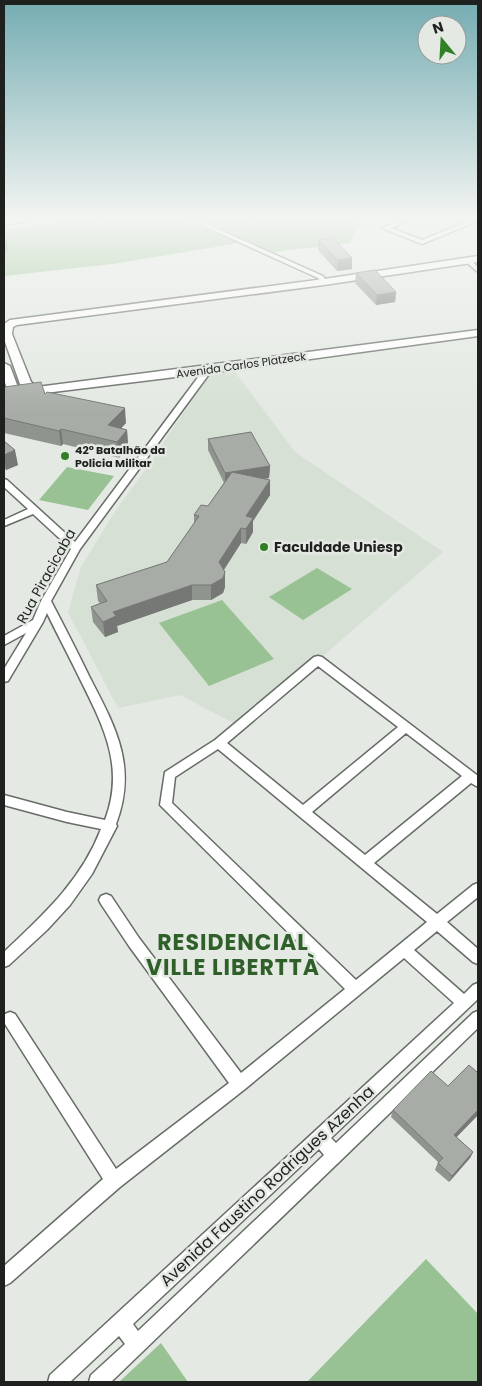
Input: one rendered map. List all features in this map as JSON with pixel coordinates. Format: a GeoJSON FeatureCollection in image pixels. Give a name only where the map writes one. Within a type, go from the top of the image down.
{"type":"FeatureCollection","features":[{"type":"Feature","properties":{"kind":"main road"},"geometry":{"type":"LineString","coordinates":[[4,320],[25,313],[298,283]]}},
{"type":"Feature","properties":{"kind":"main road"},"geometry":{"type":"LineString","coordinates":[[36,392],[26,384],[7,334],[8,325],[14,322],[302,283]]}},
{"type":"Feature","properties":{"kind":"main road","name":"Avenida Carlos Platzeck"},"geometry":{"type":"LineString","coordinates":[[10,394],[208,370],[478,333]]}},
{"type":"Feature","properties":{"kind":"main road"},"geometry":{"type":"LineString","coordinates":[[4,366],[10,394]]}},
{"type":"Feature","properties":{"kind":"street","name":"Rua Piracicaba"},"geometry":{"type":"LineString","coordinates":[[4,678],[38,622],[46,601],[76,548],[208,370]]}},
{"type":"Feature","properties":{"kind":"street"},"geometry":{"type":"LineString","coordinates":[[4,482],[76,548]]}},
{"type":"Feature","properties":{"kind":"street"},"geometry":{"type":"LineString","coordinates":[[4,523],[34,510]]}},
{"type":"Feature","properties":{"kind":"street"},"geometry":{"type":"LineString","coordinates":[[4,961],[55,913],[82,877],[111,826],[120,782],[115,747],[109,725],[46,601]]}},
{"type":"Feature","properties":{"kind":"street"},"geometry":{"type":"LineString","coordinates":[[4,641],[38,622]]}},
{"type":"Feature","properties":{"kind":"street"},"geometry":{"type":"LineString","coordinates":[[356,990],[166,805],[169,775],[219,743],[318,660],[475,779],[365,863]]}},
{"type":"Feature","properties":{"kind":"street"},"geometry":{"type":"LineString","coordinates":[[303,812],[406,727]]}},
{"type":"Feature","properties":{"kind":"street"},"geometry":{"type":"LineString","coordinates":[[219,743],[478,958]]}},
{"type":"Feature","properties":{"kind":"street"},"geometry":{"type":"LineString","coordinates":[[4,800],[67,817],[111,826]]}},
{"type":"Feature","properties":{"kind":"street"},"geometry":{"type":"LineString","coordinates":[[4,1277],[114,1181],[240,1084],[478,890]]}},
{"type":"Feature","properties":{"kind":"street"},"geometry":{"type":"LineString","coordinates":[[106,900],[134,942],[240,1084]]}},
{"type":"Feature","properties":{"kind":"street"},"geometry":{"type":"LineString","coordinates":[[405,950],[464,1003]]}},
{"type":"Feature","properties":{"kind":"street","name":"Avenida Faustino Rodrigues Azenha"},"geometry":{"type":"LineString","coordinates":[[57,1382],[478,990]]}},
{"type":"Feature","properties":{"kind":"street","name":"Avenida Faustino Rodrigues Azenha"},"geometry":{"type":"LineString","coordinates":[[98,1382],[478,1018]]}},
{"type":"Feature","properties":{"kind":"street"},"geometry":{"type":"LineString","coordinates":[[10,1019],[114,1181]]}},
{"type":"Feature","properties":{"kind":"street"},"geometry":{"type":"LineString","coordinates":[[319,1137],[335,1155]]}},
{"type":"Feature","properties":{"kind":"street"},"geometry":{"type":"LineString","coordinates":[[120,1322],[137,1345]]}},
{"type":"Feature","properties":{"kind":"shaded area","name":"Faculdade Uniesp"},"geometry":{"type":"Polygon","coordinates":[[[233,369],[295,452],[443,552],[241,727],[180,695],[118,708],[68,612],[81,567],[116,510],[146,469],[211,371],[233,369]]]}},
{"type":"Feature","properties":{"kind":"green space"},"geometry":{"type":"Polygon","coordinates":[[[67,467],[114,476],[88,510],[39,500],[67,467]]]}},
{"type":"Feature","properties":{"kind":"green space"},"geometry":{"type":"Polygon","coordinates":[[[317,568],[352,589],[303,620],[269,597],[317,568]]]}},
{"type":"Feature","properties":{"kind":"green space"},"geometry":{"type":"Polygon","coordinates":[[[222,600],[274,659],[209,686],[159,623],[222,600]]]}},
{"type":"Feature","properties":{"kind":"green space"},"geometry":{"type":"Polygon","coordinates":[[[426,1259],[478,1314],[478,1382],[307,1382],[426,1259]]]}},
{"type":"Feature","properties":{"kind":"green space"},"geometry":{"type":"Polygon","coordinates":[[[161,1343],[188,1382],[119,1382],[161,1343]]]}},
{"type":"Feature","properties":{"kind":"building"},"geometry":{"type":"Polygon","coordinates":[[[365,283],[387,283],[396,292],[377,295],[365,283]]]}},
{"type":"Feature","properties":{"kind":"building"},"geometry":{"type":"Polygon","coordinates":[[[41,382],[45,394],[47,392],[125,408],[108,425],[127,430],[117,442],[4,418],[4,387],[41,382]]]}},
{"type":"Feature","properties":{"kind":"building"},"geometry":{"type":"Polygon","coordinates":[[[251,432],[270,466],[225,473],[208,439],[251,432]]]}},
{"type":"Feature","properties":{"kind":"building"},"geometry":{"type":"Polygon","coordinates":[[[4,441],[15,450],[4,455],[4,441]]]}},
{"type":"Feature","properties":{"kind":"building"},"geometry":{"type":"Polygon","coordinates":[[[232,472],[270,480],[246,516],[253,518],[246,529],[241,528],[219,562],[225,572],[223,578],[211,585],[192,585],[113,612],[116,616],[103,622],[91,607],[107,601],[96,585],[167,562],[199,516],[194,515],[201,505],[208,506],[232,472]]]}},
{"type":"Feature","properties":{"kind":"building"},"geometry":{"type":"Polygon","coordinates":[[[469,1065],[478,1071],[478,1110],[454,1135],[473,1152],[452,1176],[438,1163],[443,1158],[393,1110],[431,1071],[448,1086],[469,1065]]]}},
{"type":"Feature","properties":{"kind":"place","name":"42º Batalhão da Policia Militar"},"geometry":{"type":"Point","coordinates":[65,456]}},
{"type":"Feature","properties":{"kind":"place","name":"Faculdade Uniesp"},"geometry":{"type":"Point","coordinates":[264,547]}},
{"type":"Feature","properties":{"kind":"district","name":"RESIDENCIAL VILLE LIBERTTÀ"},"geometry":{"type":"Point","coordinates":[233,954]}}]}
